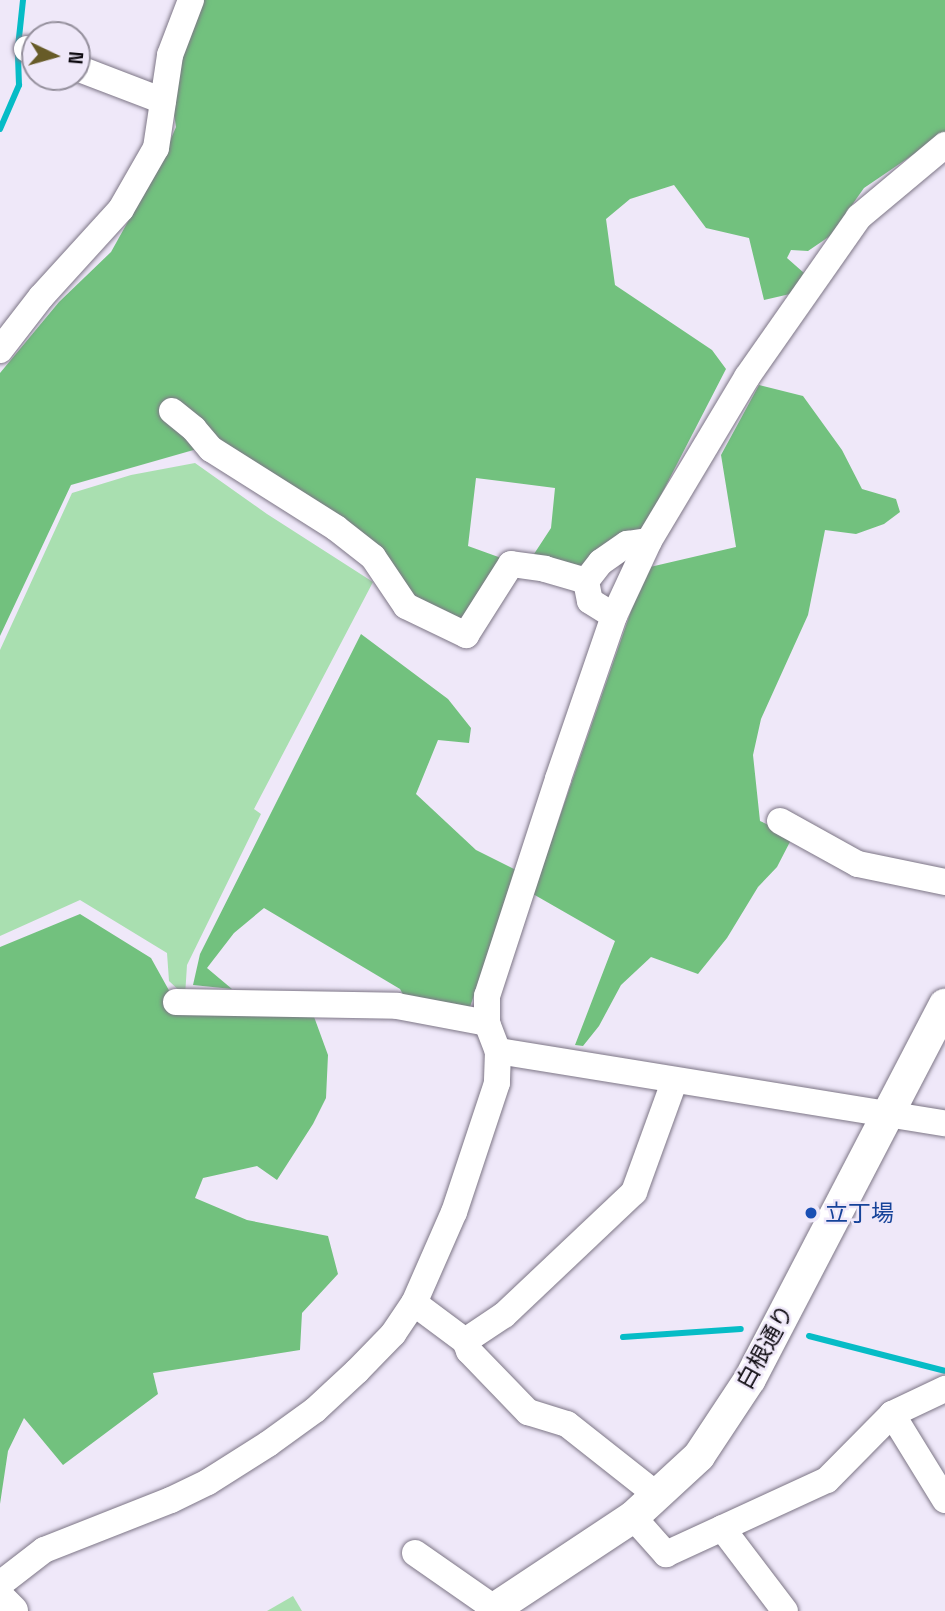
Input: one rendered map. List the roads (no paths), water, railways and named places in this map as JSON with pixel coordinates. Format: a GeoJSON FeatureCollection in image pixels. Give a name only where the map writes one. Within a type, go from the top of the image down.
{"type":"FeatureCollection","features":[{"type":"Feature","properties":{"kind":"street"},"geometry":{"type":"LineString","coordinates":[[0,350],[41,297],[121,209],[156,148],[170,55],[191,0]]}},
{"type":"Feature","properties":{"kind":"street"},"geometry":{"type":"LineString","coordinates":[[91,73],[163,101]]}},
{"type":"Feature","properties":{"kind":"street"},"geometry":{"type":"LineString","coordinates":[[0,1584],[44,1550],[171,1500],[208,1482],[268,1444],[316,1410],[357,1371],[393,1334],[414,1303],[458,1199],[497,1083],[498,1051],[487,1023],[487,996],[614,616],[649,541],[747,377],[859,216],[945,145]]}},
{"type":"Feature","properties":{"kind":"street"},"geometry":{"type":"LineString","coordinates":[[172,411],[194,429],[211,449],[336,527],[373,557],[406,606],[466,635],[510,564],[545,569],[586,581]]}},
{"type":"Feature","properties":{"kind":"street"},"geometry":{"type":"LineString","coordinates":[[614,616],[590,601],[586,581],[601,562],[627,544],[649,541]]}},
{"type":"Feature","properties":{"kind":"street"},"geometry":{"type":"LineString","coordinates":[[780,821],[858,864],[945,882]]}},
{"type":"Feature","properties":{"kind":"street"},"geometry":{"type":"LineString","coordinates":[[176,1002],[397,1006],[487,1023]]}},
{"type":"Feature","properties":{"kind":"street","name":"白根通り"},"geometry":{"type":"LineString","coordinates":[[495,1610],[633,1517],[699,1455],[750,1379],[945,1005]]}},
{"type":"Feature","properties":{"kind":"street"},"geometry":{"type":"LineString","coordinates":[[498,1051],[674,1082],[945,1124]]}},
{"type":"Feature","properties":{"kind":"street"},"geometry":{"type":"LineString","coordinates":[[465,1341],[504,1315],[635,1192],[674,1082]]}},
{"type":"Feature","properties":{"kind":"street"},"geometry":{"type":"LineString","coordinates":[[414,1303],[465,1341],[469,1351],[528,1412],[567,1424],[657,1495]]}},
{"type":"Feature","properties":{"kind":"street"},"geometry":{"type":"LineString","coordinates":[[633,1517],[666,1554],[827,1480],[892,1414],[945,1389]]}},
{"type":"Feature","properties":{"kind":"street"},"geometry":{"type":"LineString","coordinates":[[892,1414],[945,1500]]}},
{"type":"Feature","properties":{"kind":"street"},"geometry":{"type":"LineString","coordinates":[[722,1528],[785,1611]]}},
{"type":"Feature","properties":{"kind":"street"},"geometry":{"type":"LineString","coordinates":[[415,1553],[495,1610]]}},
{"type":"Feature","properties":{"kind":"street"},"geometry":{"type":"LineString","coordinates":[[0,1599],[12,1611]]}},
{"type":"Feature","properties":{"kind":"waterway"},"geometry":{"type":"LineString","coordinates":[[0,129],[19,85],[18,47],[23,0]]}},
{"type":"Feature","properties":{"kind":"waterway"},"geometry":{"type":"LineString","coordinates":[[623,1337],[741,1329]]}},
{"type":"Feature","properties":{"kind":"waterway"},"geometry":{"type":"LineString","coordinates":[[809,1336],[945,1371]]}},
{"type":"Feature","properties":{"kind":"place","name":"立丁場"},"geometry":{"type":"Point","coordinates":[811,1213]}}]}
